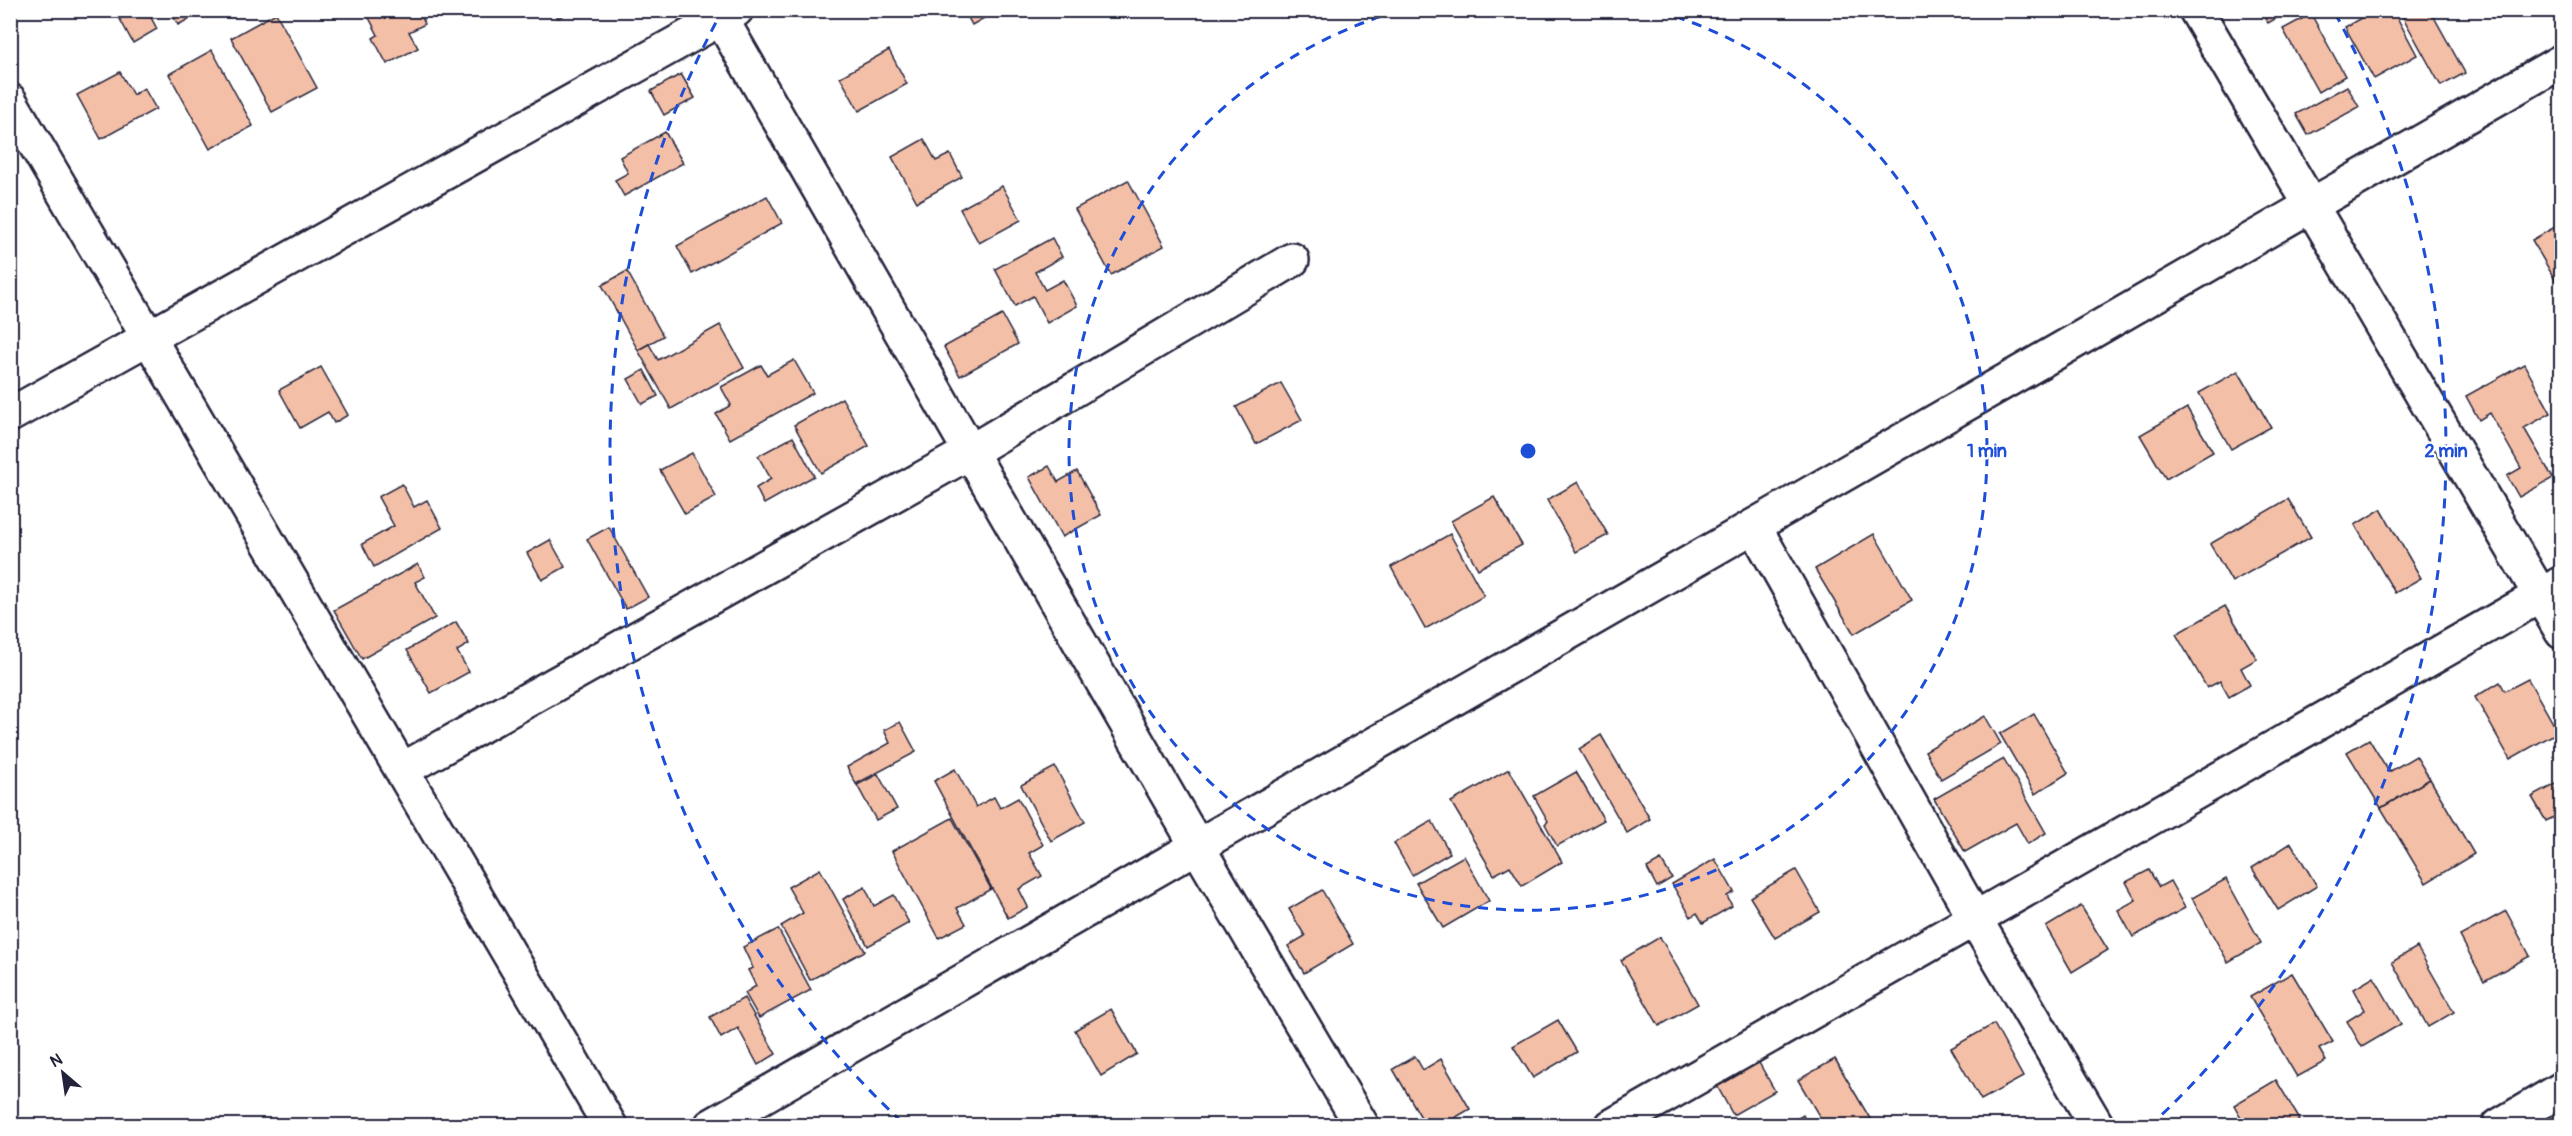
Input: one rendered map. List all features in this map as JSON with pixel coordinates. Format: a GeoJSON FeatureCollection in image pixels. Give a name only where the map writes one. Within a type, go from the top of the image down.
{"type":"FeatureCollection","features":[{"type":"Feature","properties":{"kind":"street"},"geometry":{"type":"LineString","coordinates":[[2196,10],[2310,206],[2551,589],[2562,632]]}},
{"type":"Feature","properties":{"kind":"street"},"geometry":{"type":"LineString","coordinates":[[10,415],[724,13],[970,452],[1197,846],[1362,1125]]}},
{"type":"Feature","properties":{"kind":"street"},"geometry":{"type":"LineString","coordinates":[[711,1125],[2562,61]]}},
{"type":"Feature","properties":{"kind":"street"},"geometry":{"type":"LineString","coordinates":[[10,101],[610,1125]]}},
{"type":"Feature","properties":{"kind":"street"},"geometry":{"type":"LineString","coordinates":[[402,770],[970,452],[1292,260]]}},
{"type":"Feature","properties":{"kind":"street"},"geometry":{"type":"LineString","coordinates":[[1754,526],[1974,919],[2097,1125]]}},
{"type":"Feature","properties":{"kind":"street"},"geometry":{"type":"LineString","coordinates":[[1611,1125],[2551,589]]}},
{"type":"Feature","properties":{"kind":"street"},"geometry":{"type":"LineString","coordinates":[[2499,1125],[2562,1089]]}},
{"type":"Feature","properties":{"kind":"building"},"geometry":{"type":"Polygon","coordinates":[[[115,10],[147,10],[157,29],[133,43],[115,10]]]}},
{"type":"Feature","properties":{"kind":"building"},"geometry":{"type":"Polygon","coordinates":[[[170,10],[196,10],[198,14],[178,25],[170,10]]]}},
{"type":"Feature","properties":{"kind":"building"},"geometry":{"type":"Polygon","coordinates":[[[365,10],[418,10],[425,24],[409,32],[418,48],[387,64],[373,38],[378,35],[365,10]]]}},
{"type":"Feature","properties":{"kind":"building"},"geometry":{"type":"Polygon","coordinates":[[[554,10],[572,10],[558,18],[554,10]]]}},
{"type":"Feature","properties":{"kind":"building"},"geometry":{"type":"Polygon","coordinates":[[[964,10],[998,10],[972,25],[964,10]]]}},
{"type":"Feature","properties":{"kind":"building"},"geometry":{"type":"Polygon","coordinates":[[[2261,10],[2291,10],[2268,23],[2261,10]]]}},
{"type":"Feature","properties":{"kind":"building"},"geometry":{"type":"Polygon","coordinates":[[[2375,10],[2393,10],[2417,55],[2374,79],[2345,27],[2375,10]]]}},
{"type":"Feature","properties":{"kind":"building"},"geometry":{"type":"Polygon","coordinates":[[[2399,10],[2430,10],[2465,73],[2441,86],[2399,10]]]}},
{"type":"Feature","properties":{"kind":"building"},"geometry":{"type":"Polygon","coordinates":[[[276,13],[317,88],[272,112],[231,38],[276,13]]]}},
{"type":"Feature","properties":{"kind":"building"},"geometry":{"type":"Polygon","coordinates":[[[2311,14],[2345,76],[2318,92],[2283,29],[2311,14]]]}},
{"type":"Feature","properties":{"kind":"building"},"geometry":{"type":"Polygon","coordinates":[[[212,50],[253,126],[210,149],[169,74],[212,50]]]}},
{"type":"Feature","properties":{"kind":"building"},"geometry":{"type":"Polygon","coordinates":[[[889,50],[907,84],[859,111],[840,77],[889,50]]]}},
{"type":"Feature","properties":{"kind":"building"},"geometry":{"type":"Polygon","coordinates":[[[120,72],[133,95],[144,88],[156,109],[101,139],[77,95],[120,72]]]}},
{"type":"Feature","properties":{"kind":"building"},"geometry":{"type":"Polygon","coordinates":[[[681,74],[695,98],[664,115],[651,91],[681,74]]]}},
{"type":"Feature","properties":{"kind":"building"},"geometry":{"type":"Polygon","coordinates":[[[2347,86],[2359,107],[2308,135],[2296,114],[2347,86]]]}},
{"type":"Feature","properties":{"kind":"building"},"geometry":{"type":"Polygon","coordinates":[[[665,132],[683,163],[624,196],[615,180],[628,173],[620,157],[665,132]]]}},
{"type":"Feature","properties":{"kind":"building"},"geometry":{"type":"Polygon","coordinates":[[[924,139],[936,161],[950,154],[962,177],[917,202],[892,157],[924,139]]]}},
{"type":"Feature","properties":{"kind":"building"},"geometry":{"type":"Polygon","coordinates":[[[1128,180],[1164,246],[1111,275],[1075,209],[1128,180]]]}},
{"type":"Feature","properties":{"kind":"building"},"geometry":{"type":"Polygon","coordinates":[[[1002,186],[1021,220],[979,243],[960,209],[1002,186]]]}},
{"type":"Feature","properties":{"kind":"building"},"geometry":{"type":"Polygon","coordinates":[[[767,196],[782,223],[692,274],[677,246],[767,196]]]}},
{"type":"Feature","properties":{"kind":"building"},"geometry":{"type":"Polygon","coordinates":[[[2562,223],[2562,289],[2561,290],[2532,240],[2562,223]]]}},
{"type":"Feature","properties":{"kind":"building"},"geometry":{"type":"Polygon","coordinates":[[[1052,238],[1062,257],[1035,272],[1045,290],[1063,280],[1077,306],[1047,323],[1033,296],[1015,306],[995,269],[1052,238]]]}},
{"type":"Feature","properties":{"kind":"building"},"geometry":{"type":"Polygon","coordinates":[[[627,271],[663,336],[638,350],[602,285],[627,271]]]}},
{"type":"Feature","properties":{"kind":"building"},"geometry":{"type":"Polygon","coordinates":[[[1002,315],[1018,344],[960,376],[944,347],[1002,315]]]}},
{"type":"Feature","properties":{"kind":"building"},"geometry":{"type":"Polygon","coordinates":[[[720,325],[744,368],[671,409],[638,350],[649,344],[658,360],[720,325]]]}},
{"type":"Feature","properties":{"kind":"building"},"geometry":{"type":"Polygon","coordinates":[[[794,360],[813,393],[730,439],[716,414],[731,405],[721,387],[761,365],[767,375],[794,360]]]}},
{"type":"Feature","properties":{"kind":"building"},"geometry":{"type":"Polygon","coordinates":[[[2524,364],[2551,413],[2524,428],[2553,478],[2519,497],[2507,476],[2521,468],[2490,413],[2479,420],[2466,396],[2524,364]]]}},
{"type":"Feature","properties":{"kind":"building"},"geometry":{"type":"Polygon","coordinates":[[[321,367],[348,415],[334,423],[328,412],[300,428],[279,390],[321,367]]]}},
{"type":"Feature","properties":{"kind":"building"},"geometry":{"type":"Polygon","coordinates":[[[644,370],[658,396],[642,404],[628,379],[644,370]]]}},
{"type":"Feature","properties":{"kind":"building"},"geometry":{"type":"Polygon","coordinates":[[[2238,371],[2271,427],[2231,449],[2199,393],[2238,371]]]}},
{"type":"Feature","properties":{"kind":"building"},"geometry":{"type":"Polygon","coordinates":[[[1281,383],[1302,420],[1256,444],[1236,407],[1281,383]]]}},
{"type":"Feature","properties":{"kind":"building"},"geometry":{"type":"Polygon","coordinates":[[[842,398],[869,446],[821,473],[794,425],[842,398]]]}},
{"type":"Feature","properties":{"kind":"building"},"geometry":{"type":"Polygon","coordinates":[[[2187,408],[2213,452],[2166,479],[2140,435],[2187,408]]]}},
{"type":"Feature","properties":{"kind":"building"},"geometry":{"type":"Polygon","coordinates":[[[793,437],[814,476],[764,504],[756,488],[771,479],[758,456],[793,437]]]}},
{"type":"Feature","properties":{"kind":"building"},"geometry":{"type":"Polygon","coordinates":[[[692,453],[716,497],[685,514],[660,470],[692,453]]]}},
{"type":"Feature","properties":{"kind":"building"},"geometry":{"type":"Polygon","coordinates":[[[1049,466],[1058,482],[1077,471],[1101,515],[1062,537],[1029,477],[1049,466]]]}},
{"type":"Feature","properties":{"kind":"building"},"geometry":{"type":"Polygon","coordinates":[[[1578,482],[1608,535],[1576,552],[1547,500],[1578,482]]]}},
{"type":"Feature","properties":{"kind":"building"},"geometry":{"type":"Polygon","coordinates":[[[402,484],[414,507],[427,500],[442,528],[374,567],[362,544],[394,526],[378,497],[402,484]]]}},
{"type":"Feature","properties":{"kind":"building"},"geometry":{"type":"Polygon","coordinates":[[[1494,497],[1522,545],[1478,569],[1451,521],[1494,497]]]}},
{"type":"Feature","properties":{"kind":"building"},"geometry":{"type":"Polygon","coordinates":[[[2288,499],[2311,537],[2232,582],[2210,544],[2288,499]]]}},
{"type":"Feature","properties":{"kind":"building"},"geometry":{"type":"Polygon","coordinates":[[[2381,509],[2421,578],[2395,593],[2355,525],[2381,509]]]}},
{"type":"Feature","properties":{"kind":"building"},"geometry":{"type":"Polygon","coordinates":[[[609,527],[648,597],[626,609],[587,539],[609,527]]]}},
{"type":"Feature","properties":{"kind":"building"},"geometry":{"type":"Polygon","coordinates":[[[1450,534],[1484,596],[1425,629],[1391,567],[1450,534]]]}},
{"type":"Feature","properties":{"kind":"building"},"geometry":{"type":"Polygon","coordinates":[[[1874,534],[1912,600],[1854,634],[1815,569],[1874,534]]]}},
{"type":"Feature","properties":{"kind":"building"},"geometry":{"type":"Polygon","coordinates":[[[550,540],[565,567],[542,580],[527,553],[550,540]]]}},
{"type":"Feature","properties":{"kind":"building"},"geometry":{"type":"Polygon","coordinates":[[[418,564],[425,577],[415,582],[435,618],[362,659],[334,610],[418,564]]]}},
{"type":"Feature","properties":{"kind":"building"},"geometry":{"type":"Polygon","coordinates":[[[2225,606],[2257,659],[2241,668],[2250,685],[2229,697],[2220,681],[2207,688],[2176,634],[2225,606]]]}},
{"type":"Feature","properties":{"kind":"building"},"geometry":{"type":"Polygon","coordinates":[[[456,622],[469,644],[457,651],[469,672],[431,693],[407,650],[456,622]]]}},
{"type":"Feature","properties":{"kind":"building"},"geometry":{"type":"Polygon","coordinates":[[[2528,679],[2558,732],[2510,759],[2475,697],[2500,682],[2505,691],[2528,679]]]}},
{"type":"Feature","properties":{"kind":"building"},"geometry":{"type":"Polygon","coordinates":[[[2034,714],[2068,773],[2035,794],[2000,734],[2034,714]]]}},
{"type":"Feature","properties":{"kind":"building"},"geometry":{"type":"Polygon","coordinates":[[[1985,716],[2001,744],[1941,779],[1925,751],[1985,716]]]}},
{"type":"Feature","properties":{"kind":"building"},"geometry":{"type":"Polygon","coordinates":[[[900,722],[916,752],[856,784],[847,767],[890,743],[884,730],[900,722]]]}},
{"type":"Feature","properties":{"kind":"building"},"geometry":{"type":"Polygon","coordinates":[[[1601,735],[1650,819],[1627,833],[1579,749],[1601,735]]]}},
{"type":"Feature","properties":{"kind":"building"},"geometry":{"type":"Polygon","coordinates":[[[2369,739],[2389,772],[2416,756],[2430,779],[2381,808],[2347,752],[2369,739]]]}},
{"type":"Feature","properties":{"kind":"building"},"geometry":{"type":"Polygon","coordinates":[[[2004,759],[2046,833],[2028,844],[2016,823],[1965,852],[1934,799],[2004,759]]]}},
{"type":"Feature","properties":{"kind":"building"},"geometry":{"type":"Polygon","coordinates":[[[1055,767],[1085,822],[1051,841],[1021,785],[1055,767]]]}},
{"type":"Feature","properties":{"kind":"building"},"geometry":{"type":"Polygon","coordinates":[[[955,769],[976,807],[994,797],[1000,808],[1018,798],[1043,845],[1029,853],[1042,876],[1019,889],[1028,907],[1008,918],[934,781],[955,769]]]}},
{"type":"Feature","properties":{"kind":"building"},"geometry":{"type":"Polygon","coordinates":[[[1509,769],[1562,862],[1522,886],[1510,866],[1494,875],[1451,802],[1509,769]]]}},
{"type":"Feature","properties":{"kind":"building"},"geometry":{"type":"Polygon","coordinates":[[[1576,772],[1604,820],[1557,846],[1545,824],[1548,821],[1534,796],[1576,772]]]}},
{"type":"Feature","properties":{"kind":"building"},"geometry":{"type":"Polygon","coordinates":[[[878,774],[897,809],[876,820],[857,785],[878,774]]]}},
{"type":"Feature","properties":{"kind":"building"},"geometry":{"type":"Polygon","coordinates":[[[2430,779],[2474,854],[2426,883],[2381,808],[2430,779]]]}},
{"type":"Feature","properties":{"kind":"building"},"geometry":{"type":"Polygon","coordinates":[[[2562,781],[2562,813],[2546,821],[2532,797],[2562,781]]]}},
{"type":"Feature","properties":{"kind":"building"},"geometry":{"type":"Polygon","coordinates":[[[952,818],[991,889],[957,908],[966,924],[939,938],[892,851],[952,818]]]}},
{"type":"Feature","properties":{"kind":"building"},"geometry":{"type":"Polygon","coordinates":[[[1432,821],[1450,853],[1412,875],[1394,843],[1432,821]]]}},
{"type":"Feature","properties":{"kind":"building"},"geometry":{"type":"Polygon","coordinates":[[[2291,843],[2317,886],[2278,910],[2252,868],[2291,843]]]}},
{"type":"Feature","properties":{"kind":"building"},"geometry":{"type":"Polygon","coordinates":[[[1464,856],[1489,901],[1443,928],[1416,883],[1464,856]]]}},
{"type":"Feature","properties":{"kind":"building"},"geometry":{"type":"Polygon","coordinates":[[[1715,859],[1734,892],[1727,896],[1732,906],[1703,923],[1697,913],[1691,917],[1672,884],[1715,859]]]}},
{"type":"Feature","properties":{"kind":"building"},"geometry":{"type":"Polygon","coordinates":[[[1661,860],[1672,878],[1657,887],[1647,868],[1661,860]]]}},
{"type":"Feature","properties":{"kind":"building"},"geometry":{"type":"Polygon","coordinates":[[[820,869],[865,951],[810,980],[781,926],[803,913],[788,887],[820,869]]]}},
{"type":"Feature","properties":{"kind":"building"},"geometry":{"type":"Polygon","coordinates":[[[1796,870],[1820,912],[1775,938],[1750,897],[1796,870]]]}},
{"type":"Feature","properties":{"kind":"building"},"geometry":{"type":"Polygon","coordinates":[[[2149,870],[2159,887],[2170,881],[2185,908],[2133,937],[2118,910],[2136,900],[2126,882],[2149,870]]]}},
{"type":"Feature","properties":{"kind":"building"},"geometry":{"type":"Polygon","coordinates":[[[2226,879],[2261,943],[2228,962],[2192,898],[2226,879]]]}},
{"type":"Feature","properties":{"kind":"building"},"geometry":{"type":"Polygon","coordinates":[[[865,887],[874,906],[894,895],[909,923],[868,946],[843,899],[865,887]]]}},
{"type":"Feature","properties":{"kind":"building"},"geometry":{"type":"Polygon","coordinates":[[[1322,890],[1353,944],[1304,973],[1288,946],[1305,936],[1289,909],[1322,890]]]}},
{"type":"Feature","properties":{"kind":"building"},"geometry":{"type":"Polygon","coordinates":[[[2081,906],[2108,950],[2072,972],[2046,927],[2081,906]]]}},
{"type":"Feature","properties":{"kind":"building"},"geometry":{"type":"Polygon","coordinates":[[[2506,911],[2530,956],[2484,981],[2460,936],[2506,911]]]}},
{"type":"Feature","properties":{"kind":"building"},"geometry":{"type":"Polygon","coordinates":[[[778,929],[811,990],[759,1018],[745,993],[756,986],[748,970],[753,968],[743,947],[778,929]]]}},
{"type":"Feature","properties":{"kind":"building"},"geometry":{"type":"Polygon","coordinates":[[[1660,937],[1698,1004],[1659,1026],[1621,960],[1660,937]]]}},
{"type":"Feature","properties":{"kind":"building"},"geometry":{"type":"Polygon","coordinates":[[[2417,947],[2454,1012],[2428,1027],[2392,962],[2417,947]]]}},
{"type":"Feature","properties":{"kind":"building"},"geometry":{"type":"Polygon","coordinates":[[[2292,973],[2333,1042],[2319,1049],[2326,1061],[2297,1077],[2250,997],[2292,973]]]}},
{"type":"Feature","properties":{"kind":"building"},"geometry":{"type":"Polygon","coordinates":[[[2374,977],[2401,1024],[2362,1047],[2347,1021],[2365,1010],[2354,989],[2374,977]]]}},
{"type":"Feature","properties":{"kind":"building"},"geometry":{"type":"Polygon","coordinates":[[[744,998],[776,1054],[758,1065],[738,1028],[721,1038],[710,1017],[744,998]]]}},
{"type":"Feature","properties":{"kind":"building"},"geometry":{"type":"Polygon","coordinates":[[[1111,1009],[1137,1054],[1101,1076],[1075,1030],[1111,1009]]]}},
{"type":"Feature","properties":{"kind":"building"},"geometry":{"type":"Polygon","coordinates":[[[1558,1020],[1577,1052],[1533,1078],[1513,1046],[1558,1020]]]}},
{"type":"Feature","properties":{"kind":"building"},"geometry":{"type":"Polygon","coordinates":[[[1994,1024],[2023,1077],[1981,1100],[1951,1048],[1994,1024]]]}},
{"type":"Feature","properties":{"kind":"building"},"geometry":{"type":"Polygon","coordinates":[[[1415,1056],[1423,1070],[1441,1059],[1470,1109],[1441,1126],[1426,1126],[1393,1069],[1415,1056]]]}},
{"type":"Feature","properties":{"kind":"building"},"geometry":{"type":"Polygon","coordinates":[[[1835,1059],[1872,1122],[1865,1126],[1825,1126],[1798,1080],[1835,1059]]]}},
{"type":"Feature","properties":{"kind":"building"},"geometry":{"type":"Polygon","coordinates":[[[1758,1061],[1775,1091],[1733,1115],[1716,1084],[1758,1061]]]}},
{"type":"Feature","properties":{"kind":"building"},"geometry":{"type":"Polygon","coordinates":[[[2276,1080],[2300,1120],[2291,1126],[2246,1126],[2234,1105],[2276,1080]]]}},
{"type":"Feature","properties":{"kind":"building"},"geometry":{"type":"Polygon","coordinates":[[[1803,1115],[1808,1126],[1785,1126],[1803,1115]]]}}]}
